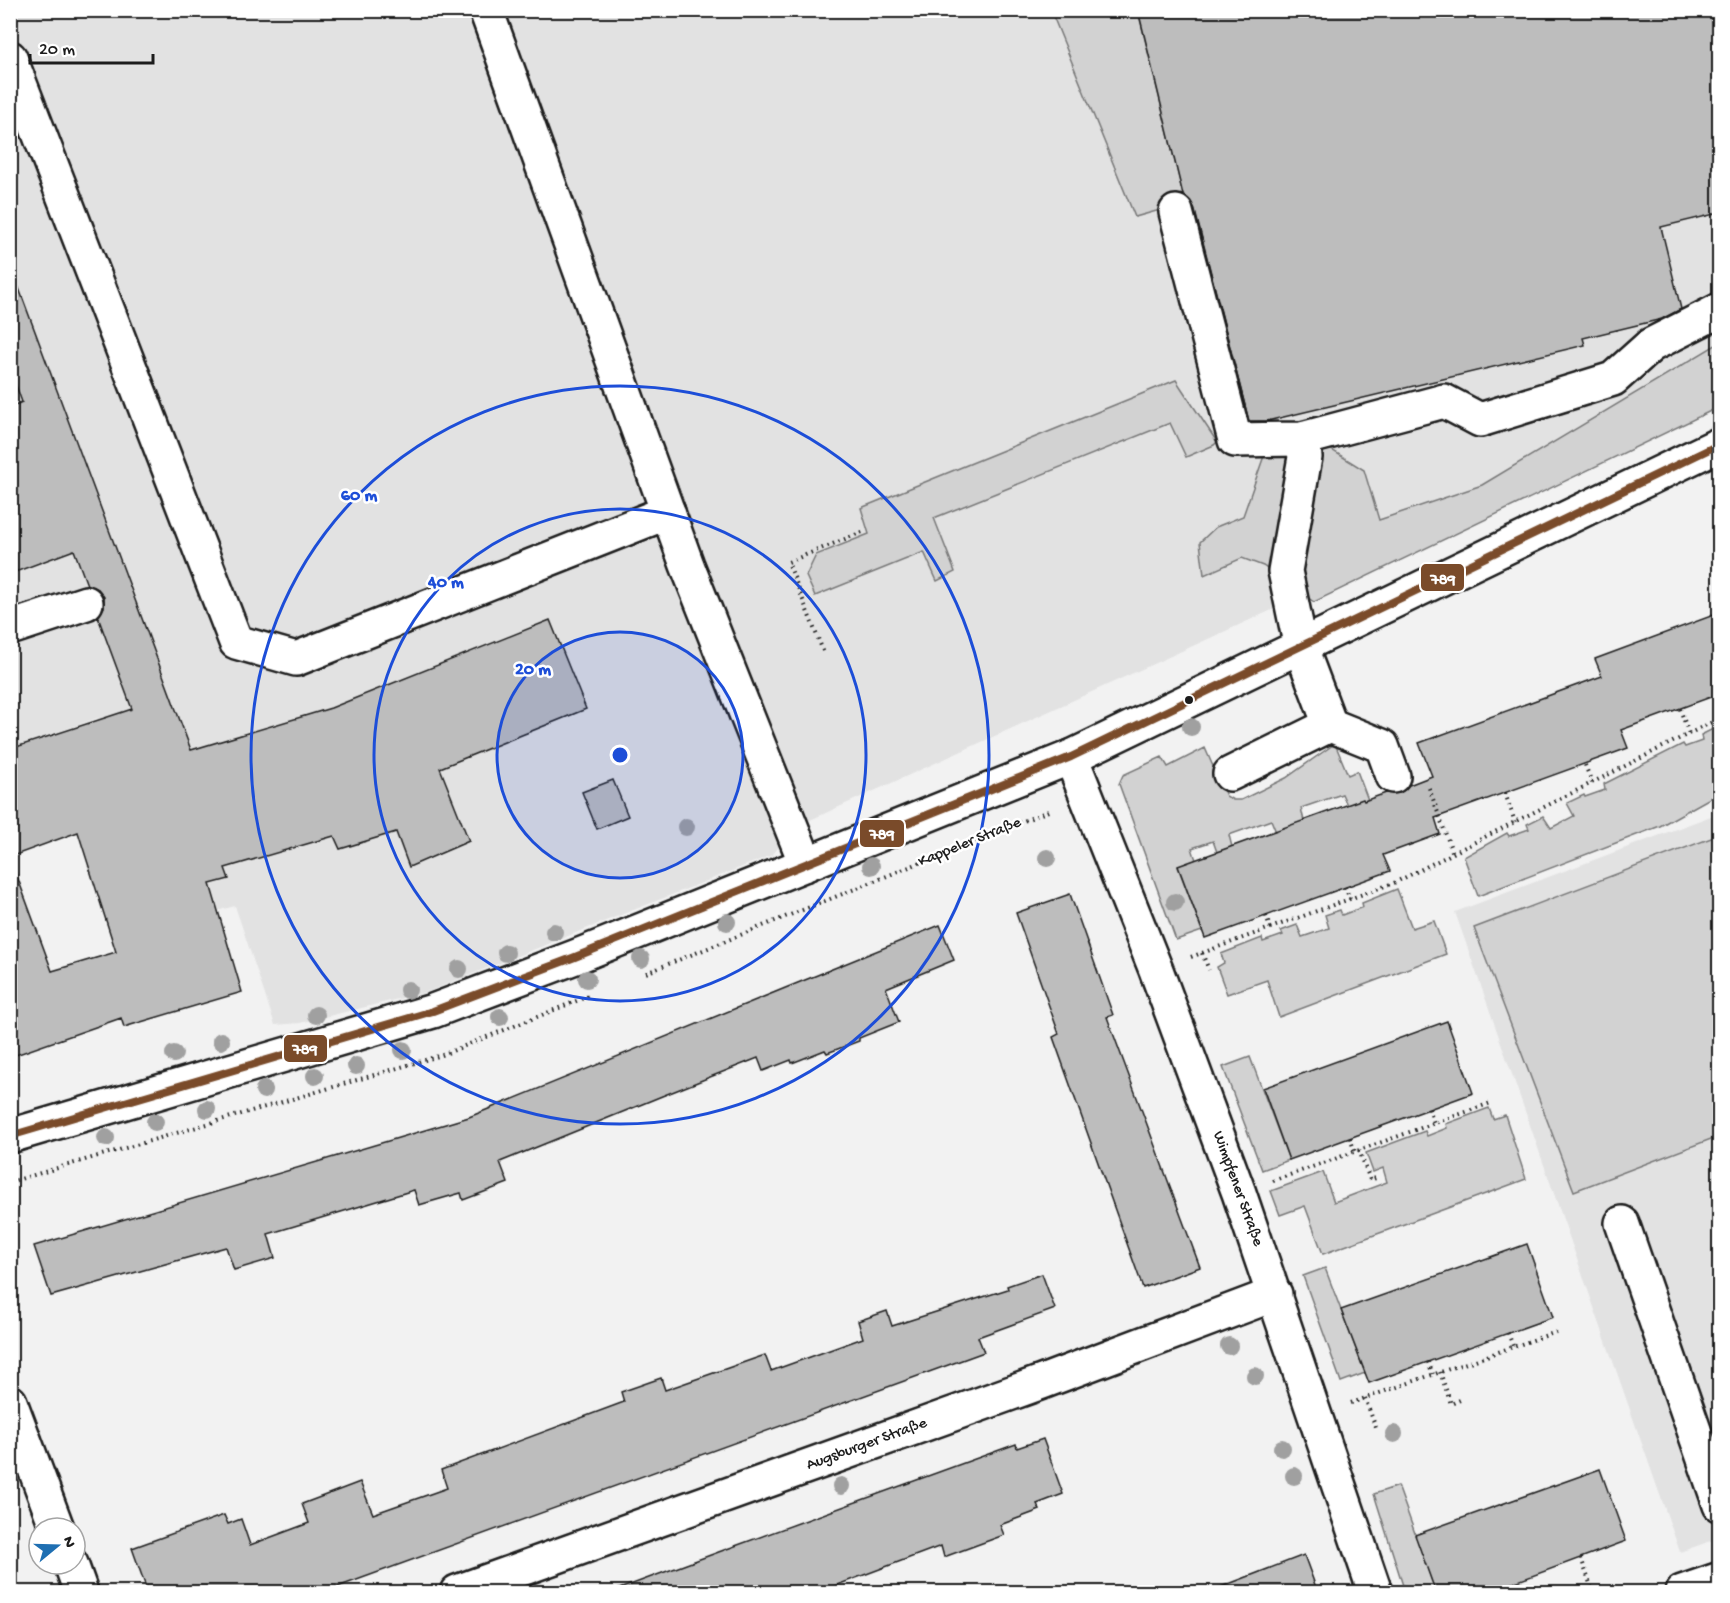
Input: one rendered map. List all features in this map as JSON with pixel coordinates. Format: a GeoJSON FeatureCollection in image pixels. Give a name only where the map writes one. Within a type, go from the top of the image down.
{"type":"FeatureCollection","features":[{"type":"Feature","properties":{"kind":"street"},"geometry":{"type":"LineString","coordinates":[[486,10],[668,512],[806,864]]}},
{"type":"Feature","properties":{"kind":"street"},"geometry":{"type":"LineString","coordinates":[[10,58],[236,642],[296,659],[668,512]]}},
{"type":"Feature","properties":{"kind":"street"},"geometry":{"type":"LineString","coordinates":[[1176,212],[1235,440],[1302,439],[1444,401],[1480,420],[1613,379],[1651,345],[1719,310]]}},
{"type":"Feature","properties":{"kind":"street"},"geometry":{"type":"LineString","coordinates":[[1302,439],[1305,457],[1285,571],[1301,648],[1330,726]]}},
{"type":"Feature","properties":{"kind":"street"},"geometry":{"type":"LineString","coordinates":[[10,1136],[433,1011],[1071,757],[1301,648],[1719,444]]}},
{"type":"Feature","properties":{"kind":"street"},"geometry":{"type":"LineString","coordinates":[[10,628],[86,603]]}},
{"type":"Feature","properties":{"kind":"street"},"geometry":{"type":"LineString","coordinates":[[1230,774],[1330,726],[1382,746],[1393,776]]}},
{"type":"Feature","properties":{"kind":"street","name":"Wimpfener Straße"},"geometry":{"type":"LineString","coordinates":[[1071,757],[1156,970],[1239,1193],[1375,1593]]}},
{"type":"Feature","properties":{"kind":"street"},"geometry":{"type":"LineString","coordinates":[[1622,1223],[1719,1505]]}},
{"type":"Feature","properties":{"kind":"street","name":"Augsburger Straße"},"geometry":{"type":"LineString","coordinates":[[457,1593],[1042,1382],[1275,1294]]}},
{"type":"Feature","properties":{"kind":"street"},"geometry":{"type":"LineString","coordinates":[[10,1402],[53,1516]]}},
{"type":"Feature","properties":{"kind":"street"},"geometry":{"type":"LineString","coordinates":[[75,1576],[81,1593]]}},
{"type":"Feature","properties":{"kind":"street"},"geometry":{"type":"LineString","coordinates":[[1682,1593],[1719,1579]]}},
{"type":"Feature","properties":{"kind":"path"},"geometry":{"type":"LineString","coordinates":[[823,651],[788,562],[866,531]]}},
{"type":"Feature","properties":{"kind":"path"},"geometry":{"type":"LineString","coordinates":[[1680,709],[1689,734]]}},
{"type":"Feature","properties":{"kind":"path"},"geometry":{"type":"LineString","coordinates":[[1156,970],[1396,882],[1719,718]]}},
{"type":"Feature","properties":{"kind":"path"},"geometry":{"type":"LineString","coordinates":[[1585,765],[1592,783]]}},
{"type":"Feature","properties":{"kind":"path"},"geometry":{"type":"LineString","coordinates":[[1505,793],[1515,822]]}},
{"type":"Feature","properties":{"kind":"path","name":"Kappeler Straße"},"geometry":{"type":"LineString","coordinates":[[874,881],[1057,808]]}},
{"type":"Feature","properties":{"kind":"path"},"geometry":{"type":"LineString","coordinates":[[1345,887],[1350,899]]}},
{"type":"Feature","properties":{"kind":"path"},"geometry":{"type":"LineString","coordinates":[[1266,916],[1270,928]]}},
{"type":"Feature","properties":{"kind":"path"},"geometry":{"type":"LineString","coordinates":[[1202,953],[1209,970]]}},
{"type":"Feature","properties":{"kind":"path"},"geometry":{"type":"LineString","coordinates":[[1239,1193],[1491,1103]]}},
{"type":"Feature","properties":{"kind":"path"},"geometry":{"type":"LineString","coordinates":[[1429,1109],[1434,1123]]}},
{"type":"Feature","properties":{"kind":"path"},"geometry":{"type":"LineString","coordinates":[[1350,1138],[1370,1180],[1379,1177]]}},
{"type":"Feature","properties":{"kind":"path"},"geometry":{"type":"LineString","coordinates":[[1316,1416],[1556,1332]]}},
{"type":"Feature","properties":{"kind":"path"},"geometry":{"type":"LineString","coordinates":[[1508,1333],[1513,1346]]}},
{"type":"Feature","properties":{"kind":"path"},"geometry":{"type":"LineString","coordinates":[[1428,1362],[1433,1374]]}},
{"type":"Feature","properties":{"kind":"path"},"geometry":{"type":"LineString","coordinates":[[1440,1372],[1451,1404],[1460,1400]]}},
{"type":"Feature","properties":{"kind":"path"},"geometry":{"type":"LineString","coordinates":[[1365,1398],[1376,1428]]}},
{"type":"Feature","properties":{"kind":"path"},"geometry":{"type":"LineString","coordinates":[[1581,1558],[1593,1593]]}},
{"type":"Feature","properties":{"kind":"path"},"geometry":{"type":"LineString","coordinates":[[1502,1587],[1504,1593]]}},
{"type":"Feature","properties":{"kind":"shaded area"},"geometry":{"type":"Polygon","coordinates":[[[11,11],[1719,11],[1719,351],[1307,594],[797,826],[772,855],[427,992],[300,1023],[275,1025],[235,906],[160,926],[98,718],[11,749],[11,11]]]}},
{"type":"Feature","properties":{"kind":"shaded area"},"geometry":{"type":"Polygon","coordinates":[[[1051,11],[1138,11],[1185,203],[1135,217],[1051,11]]]}},
{"type":"Feature","properties":{"kind":"shaded area"},"geometry":{"type":"Polygon","coordinates":[[[1719,343],[1719,407],[1314,602],[1263,566],[1242,558],[1204,575],[1200,542],[1216,527],[1243,516],[1265,453],[1327,447],[1364,470],[1379,520],[1482,485],[1719,343]]]}},
{"type":"Feature","properties":{"kind":"shaded area"},"geometry":{"type":"Polygon","coordinates":[[[1176,380],[1217,442],[1214,445],[1186,457],[1170,423],[934,518],[955,572],[937,581],[924,552],[815,596],[806,576],[816,555],[869,534],[861,508],[1176,380]]]}},
{"type":"Feature","properties":{"kind":"shaded area"},"geometry":{"type":"Polygon","coordinates":[[[1715,728],[1719,739],[1719,793],[1660,826],[1478,896],[1464,857],[1507,833],[1509,836],[1529,829],[1527,824],[1543,816],[1551,828],[1574,816],[1567,803],[1584,795],[1585,797],[1605,790],[1604,784],[1683,744],[1685,747],[1702,741],[1701,735],[1715,728]]]}},
{"type":"Feature","properties":{"kind":"shaded area"},"geometry":{"type":"Polygon","coordinates":[[[1333,745],[1336,746],[1348,775],[1357,771],[1368,800],[1347,805],[1342,794],[1301,808],[1304,821],[1276,832],[1271,820],[1229,835],[1232,847],[1217,852],[1213,841],[1192,848],[1196,860],[1178,867],[1202,931],[1176,940],[1119,784],[1123,775],[1162,757],[1168,767],[1205,748],[1226,796],[1233,800],[1241,800],[1286,778],[1333,745]]]}},
{"type":"Feature","properties":{"kind":"shaded area"},"geometry":{"type":"Polygon","coordinates":[[[1719,813],[1719,1538],[1680,1552],[1455,912],[1719,813]]]}},
{"type":"Feature","properties":{"kind":"shaded area"},"geometry":{"type":"Polygon","coordinates":[[[1719,835],[1719,1136],[1574,1191],[1474,928],[1719,835]]]}},
{"type":"Feature","properties":{"kind":"shaded area"},"geometry":{"type":"Polygon","coordinates":[[[1397,889],[1412,928],[1434,921],[1446,954],[1279,1017],[1267,980],[1227,994],[1217,967],[1224,963],[1221,954],[1262,938],[1263,942],[1283,935],[1281,931],[1297,925],[1302,937],[1329,928],[1325,915],[1340,910],[1342,915],[1363,907],[1362,903],[1397,889]]]}},
{"type":"Feature","properties":{"kind":"shaded area"},"geometry":{"type":"Polygon","coordinates":[[[1250,1057],[1289,1160],[1262,1170],[1223,1067],[1250,1057]]]}},
{"type":"Feature","properties":{"kind":"shaded area"},"geometry":{"type":"Polygon","coordinates":[[[1489,1108],[1493,1119],[1505,1115],[1526,1179],[1323,1254],[1305,1206],[1280,1215],[1271,1191],[1323,1172],[1334,1202],[1387,1182],[1383,1168],[1373,1172],[1366,1153],[1425,1131],[1427,1136],[1447,1128],[1446,1124],[1489,1108]]]}},
{"type":"Feature","properties":{"kind":"shaded area"},"geometry":{"type":"Polygon","coordinates":[[[1325,1268],[1365,1373],[1341,1382],[1303,1276],[1325,1268]]]}},
{"type":"Feature","properties":{"kind":"shaded area"},"geometry":{"type":"Polygon","coordinates":[[[1398,1486],[1436,1592],[1405,1592],[1374,1494],[1398,1486]]]}},
{"type":"Feature","properties":{"kind":"building"},"geometry":{"type":"Polygon","coordinates":[[[1138,10],[1719,10],[1719,213],[1661,227],[1681,309],[1662,319],[1583,338],[1585,345],[1267,421],[1249,421],[1194,207],[1183,195],[1138,10]]]}},
{"type":"Feature","properties":{"kind":"building"},"geometry":{"type":"Polygon","coordinates":[[[10,275],[14,275],[191,750],[331,708],[550,620],[586,709],[440,768],[469,841],[409,867],[396,832],[340,849],[334,836],[225,868],[229,879],[210,884],[242,992],[124,1027],[121,1018],[10,1057],[10,869],[14,868],[52,971],[116,952],[78,832],[10,857],[10,749],[132,709],[98,617],[104,607],[104,597],[98,589],[87,585],[74,550],[10,574],[10,407],[22,402],[10,369],[10,275]]]}},
{"type":"Feature","properties":{"kind":"building"},"geometry":{"type":"Polygon","coordinates":[[[1719,613],[1719,694],[1621,730],[1628,748],[1435,818],[1440,834],[1383,855],[1390,871],[1205,938],[1178,866],[1363,799],[1364,801],[1386,793],[1400,793],[1409,785],[1432,776],[1419,743],[1602,676],[1595,659],[1719,613]]]}},
{"type":"Feature","properties":{"kind":"building"},"geometry":{"type":"Polygon","coordinates":[[[613,780],[628,816],[597,829],[582,792],[613,780]]]}},
{"type":"Feature","properties":{"kind":"building"},"geometry":{"type":"Polygon","coordinates":[[[1070,894],[1113,1015],[1107,1017],[1200,1267],[1143,1288],[1053,1037],[1059,1034],[1016,913],[1070,894]]]}},
{"type":"Feature","properties":{"kind":"building"},"geometry":{"type":"Polygon","coordinates":[[[940,925],[954,960],[886,988],[899,1022],[859,1038],[859,1041],[827,1053],[825,1050],[792,1063],[791,1060],[763,1071],[758,1058],[662,1096],[500,1162],[508,1183],[463,1200],[461,1193],[419,1205],[414,1190],[268,1234],[275,1258],[234,1270],[226,1247],[51,1296],[34,1246],[469,1117],[940,925]]]}},
{"type":"Feature","properties":{"kind":"building"},"geometry":{"type":"Polygon","coordinates":[[[1447,1021],[1473,1093],[1289,1160],[1263,1088],[1447,1021]]]}},
{"type":"Feature","properties":{"kind":"building"},"geometry":{"type":"Polygon","coordinates":[[[1527,1244],[1553,1317],[1369,1383],[1341,1310],[1527,1244]]]}},
{"type":"Feature","properties":{"kind":"building"},"geometry":{"type":"Polygon","coordinates":[[[1042,1274],[1055,1309],[978,1337],[984,1352],[321,1593],[148,1593],[132,1548],[224,1515],[228,1524],[241,1519],[250,1545],[309,1523],[302,1504],[360,1482],[373,1514],[447,1488],[441,1470],[624,1402],[621,1392],[661,1378],[665,1390],[765,1355],[771,1371],[863,1338],[858,1321],[887,1311],[892,1326],[1008,1289],[1007,1286],[1042,1274]]]}},
{"type":"Feature","properties":{"kind":"building"},"geometry":{"type":"Polygon","coordinates":[[[1043,1439],[1063,1494],[1037,1504],[1040,1510],[1000,1525],[1004,1535],[944,1557],[941,1546],[816,1593],[619,1593],[619,1589],[724,1550],[1016,1444],[1017,1448],[1043,1439]]]}},
{"type":"Feature","properties":{"kind":"building"},"geometry":{"type":"Polygon","coordinates":[[[1600,1469],[1626,1541],[1486,1593],[1436,1593],[1415,1535],[1600,1469]]]}},
{"type":"Feature","properties":{"kind":"building"},"geometry":{"type":"Polygon","coordinates":[[[1304,1555],[1318,1593],[1214,1593],[1213,1590],[1304,1555]]]}},
{"type":"Feature","properties":{"kind":"transit line","name":"789"},"geometry":{"type":"LineString","coordinates":[[10,1136],[433,1011],[575,957],[1071,757],[1720,444]]}}]}
